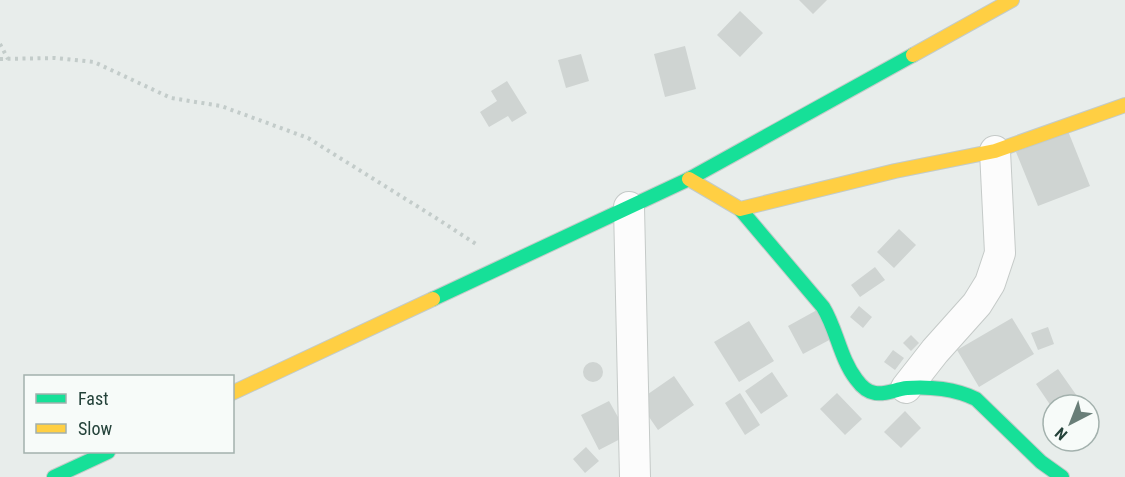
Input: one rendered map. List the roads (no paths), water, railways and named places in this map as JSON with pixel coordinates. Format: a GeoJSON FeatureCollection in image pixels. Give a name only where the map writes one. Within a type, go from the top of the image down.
{"type":"FeatureCollection","features":[{"type":"Feature","properties":{"kind":"main road"},"geometry":{"type":"LineString","coordinates":[[234,392],[689,179],[1012,0]]}},
{"type":"Feature","properties":{"kind":"main road"},"geometry":{"type":"LineString","coordinates":[[740,209],[895,171],[994,151],[1125,105]]}},
{"type":"Feature","properties":{"kind":"main road"},"geometry":{"type":"LineString","coordinates":[[689,179],[740,209],[814,296],[825,310],[851,370],[861,385],[870,393],[890,393],[906,388],[969,394],[1041,462],[1062,477]]}},
{"type":"Feature","properties":{"kind":"main road"},"geometry":{"type":"LineString","coordinates":[[54,477],[106,453]]}},
{"type":"Feature","properties":{"kind":"street"},"geometry":{"type":"LineString","coordinates":[[906,388],[977,304],[990,283],[1000,253],[994,151]]}},
{"type":"Feature","properties":{"kind":"street"},"geometry":{"type":"LineString","coordinates":[[629,207],[635,477]]}}]}
